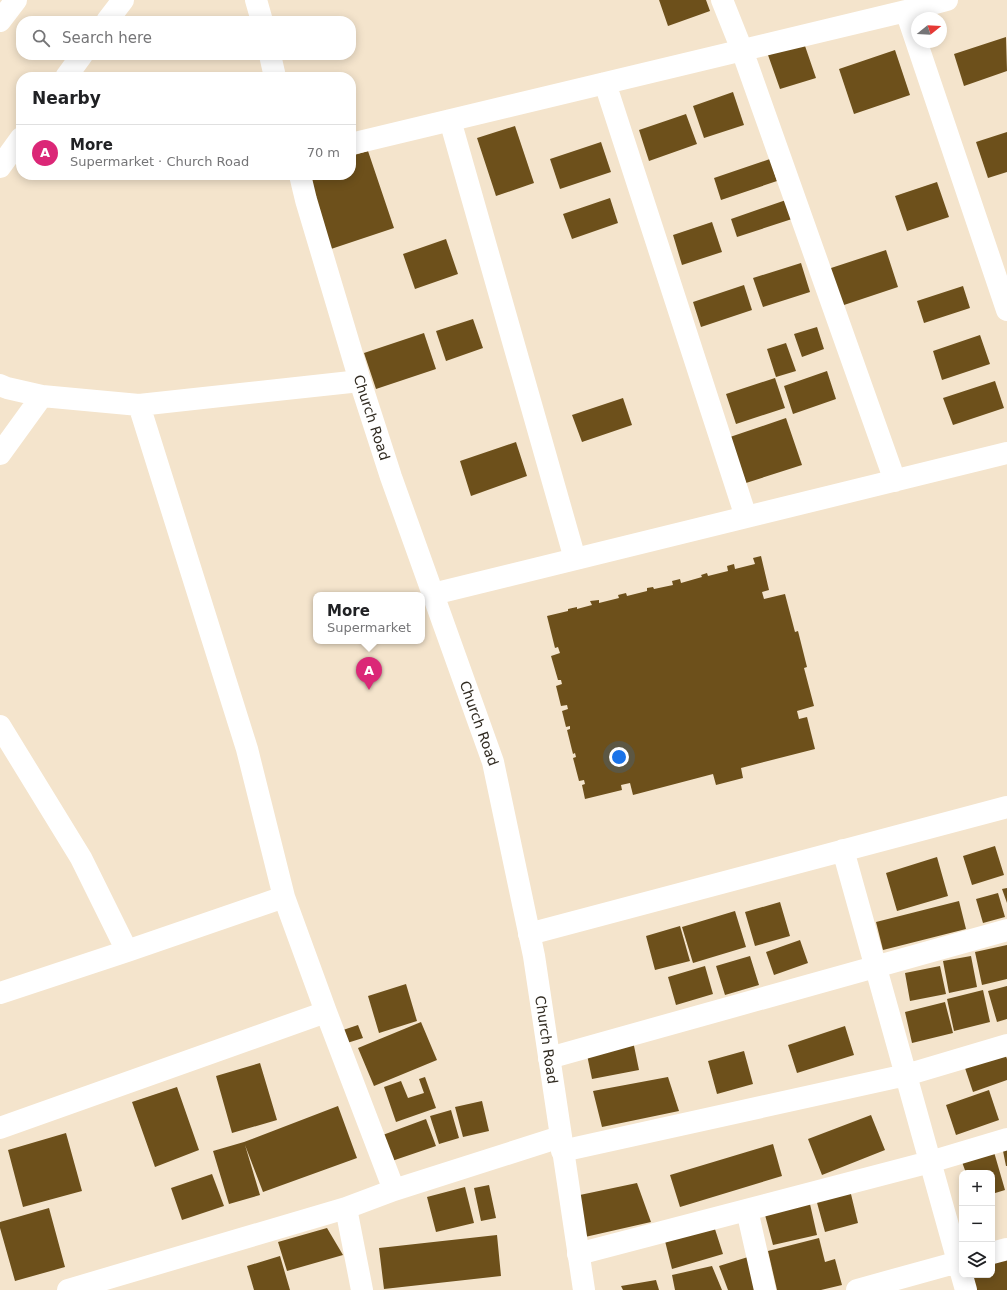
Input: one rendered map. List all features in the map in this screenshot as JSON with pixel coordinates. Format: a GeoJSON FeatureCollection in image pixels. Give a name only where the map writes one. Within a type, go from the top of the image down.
{"type":"FeatureCollection","features":[{"type":"Feature","properties":{"kind":"street"},"geometry":{"type":"LineString","coordinates":[[0,20],[16,0]]}},
{"type":"Feature","properties":{"kind":"street"},"geometry":{"type":"LineString","coordinates":[[111,16],[123,0]]}},
{"type":"Feature","properties":{"kind":"street"},"geometry":{"type":"LineString","coordinates":[[256,0],[261,16]]}},
{"type":"Feature","properties":{"kind":"street"},"geometry":{"type":"LineString","coordinates":[[722,0],[742,50],[895,481]]}},
{"type":"Feature","properties":{"kind":"street"},"geometry":{"type":"LineString","coordinates":[[356,143],[906,11],[946,0]]}},
{"type":"Feature","properties":{"kind":"street"},"geometry":{"type":"LineString","coordinates":[[906,11],[1007,310]]}},
{"type":"Feature","properties":{"kind":"street"},"geometry":{"type":"LineString","coordinates":[[70,72],[78,60]]}},
{"type":"Feature","properties":{"kind":"street"},"geometry":{"type":"LineString","coordinates":[[271,60],[275,72]]}},
{"type":"Feature","properties":{"kind":"street"},"geometry":{"type":"LineString","coordinates":[[605,83],[746,517]]}},
{"type":"Feature","properties":{"kind":"street"},"geometry":{"type":"LineString","coordinates":[[450,120],[575,559]]}},
{"type":"Feature","properties":{"kind":"street"},"geometry":{"type":"LineString","coordinates":[[0,167],[16,145]]}},
{"type":"Feature","properties":{"kind":"street","name":"Church Road"},"geometry":{"type":"LineString","coordinates":[[301,180],[360,381],[392,477],[493,762],[534,956],[584,1290]]}},
{"type":"Feature","properties":{"kind":"street"},"geometry":{"type":"LineString","coordinates":[[0,385],[42,396],[139,404],[360,381]]}},
{"type":"Feature","properties":{"kind":"street"},"geometry":{"type":"LineString","coordinates":[[0,454],[42,396]]}},
{"type":"Feature","properties":{"kind":"street"},"geometry":{"type":"LineString","coordinates":[[139,404],[247,749],[284,897],[394,1190]]}},
{"type":"Feature","properties":{"kind":"street"},"geometry":{"type":"LineString","coordinates":[[433,594],[1007,454]]}},
{"type":"Feature","properties":{"kind":"street"},"geometry":{"type":"LineString","coordinates":[[0,726],[81,858],[127,951]]}},
{"type":"Feature","properties":{"kind":"street"},"geometry":{"type":"LineString","coordinates":[[529,934],[1007,807]]}},
{"type":"Feature","properties":{"kind":"street"},"geometry":{"type":"LineString","coordinates":[[843,850],[930,1162],[959,1259]]}},
{"type":"Feature","properties":{"kind":"street"},"geometry":{"type":"LineString","coordinates":[[3,985],[127,951],[284,897]]}},
{"type":"Feature","properties":{"kind":"street"},"geometry":{"type":"LineString","coordinates":[[549,1058],[1007,930]]}},
{"type":"Feature","properties":{"kind":"street"},"geometry":{"type":"LineString","coordinates":[[0,1128],[326,1012]]}},
{"type":"Feature","properties":{"kind":"street"},"geometry":{"type":"LineString","coordinates":[[68,1290],[346,1208],[394,1190],[561,1144],[906,1074],[1007,1045]]}},
{"type":"Feature","properties":{"kind":"street"},"geometry":{"type":"LineString","coordinates":[[578,1254],[930,1162],[1007,1139]]}},
{"type":"Feature","properties":{"kind":"street"},"geometry":{"type":"LineString","coordinates":[[346,1208],[362,1290]]}},
{"type":"Feature","properties":{"kind":"street"},"geometry":{"type":"LineString","coordinates":[[747,1210],[764,1290]]}},
{"type":"Feature","properties":{"kind":"street"},"geometry":{"type":"LineString","coordinates":[[995,1252],[1007,1249]]}},
{"type":"Feature","properties":{"kind":"street"},"geometry":{"type":"LineString","coordinates":[[858,1290],[959,1262]]}},
{"type":"Feature","properties":{"kind":"street"},"geometry":{"type":"LineString","coordinates":[[963,1278],[966,1290]]}},
{"type":"Feature","properties":{"kind":"building"},"geometry":{"type":"Polygon","coordinates":[[[659,0],[706,0],[710,11],[668,26],[659,0]]]}},
{"type":"Feature","properties":{"kind":"building"},"geometry":{"type":"Polygon","coordinates":[[[1006,37],[1007,71],[964,86],[954,54],[1006,37]]]}},
{"type":"Feature","properties":{"kind":"building"},"geometry":{"type":"Polygon","coordinates":[[[804,43],[816,78],[780,89],[768,55],[804,43]]]}},
{"type":"Feature","properties":{"kind":"building"},"geometry":{"type":"Polygon","coordinates":[[[895,50],[910,95],[854,114],[839,69],[895,50]]]}},
{"type":"Feature","properties":{"kind":"building"},"geometry":{"type":"Polygon","coordinates":[[[733,92],[744,125],[704,138],[693,106],[733,92]]]}},
{"type":"Feature","properties":{"kind":"building"},"geometry":{"type":"Polygon","coordinates":[[[686,114],[697,144],[649,161],[639,130],[686,114]]]}},
{"type":"Feature","properties":{"kind":"building"},"geometry":{"type":"Polygon","coordinates":[[[515,126],[534,183],[496,196],[477,138],[515,126]]]}},
{"type":"Feature","properties":{"kind":"building"},"geometry":{"type":"Polygon","coordinates":[[[1007,132],[1007,172],[988,178],[976,142],[1007,132]]]}},
{"type":"Feature","properties":{"kind":"building"},"geometry":{"type":"Polygon","coordinates":[[[601,142],[611,172],[560,189],[550,159],[601,142]]]}},
{"type":"Feature","properties":{"kind":"building"},"geometry":{"type":"Polygon","coordinates":[[[368,151],[394,228],[331,249],[308,180],[356,180],[356,155],[368,151]]]}},
{"type":"Feature","properties":{"kind":"building"},"geometry":{"type":"Polygon","coordinates":[[[770,159],[777,181],[721,200],[714,178],[770,159]]]}},
{"type":"Feature","properties":{"kind":"building"},"geometry":{"type":"Polygon","coordinates":[[[937,182],[949,217],[907,231],[895,196],[937,182]]]}},
{"type":"Feature","properties":{"kind":"building"},"geometry":{"type":"Polygon","coordinates":[[[610,198],[618,223],[572,239],[563,214],[610,198]]]}},
{"type":"Feature","properties":{"kind":"building"},"geometry":{"type":"Polygon","coordinates":[[[786,200],[792,219],[737,237],[731,219],[786,200]]]}},
{"type":"Feature","properties":{"kind":"building"},"geometry":{"type":"Polygon","coordinates":[[[712,222],[722,252],[682,265],[673,235],[712,222]]]}},
{"type":"Feature","properties":{"kind":"building"},"geometry":{"type":"Polygon","coordinates":[[[446,239],[458,274],[415,289],[403,254],[446,239]]]}},
{"type":"Feature","properties":{"kind":"building"},"geometry":{"type":"Polygon","coordinates":[[[886,250],[898,287],[841,306],[828,269],[886,250]]]}},
{"type":"Feature","properties":{"kind":"building"},"geometry":{"type":"Polygon","coordinates":[[[801,263],[810,292],[763,307],[753,278],[801,263]]]}},
{"type":"Feature","properties":{"kind":"building"},"geometry":{"type":"Polygon","coordinates":[[[744,285],[752,310],[701,327],[693,302],[744,285]]]}},
{"type":"Feature","properties":{"kind":"building"},"geometry":{"type":"Polygon","coordinates":[[[963,286],[970,308],[924,323],[917,301],[963,286]]]}},
{"type":"Feature","properties":{"kind":"building"},"geometry":{"type":"Polygon","coordinates":[[[473,319],[483,348],[446,361],[436,331],[473,319]]]}},
{"type":"Feature","properties":{"kind":"building"},"geometry":{"type":"Polygon","coordinates":[[[817,327],[824,349],[802,357],[794,334],[817,327]]]}},
{"type":"Feature","properties":{"kind":"building"},"geometry":{"type":"Polygon","coordinates":[[[424,333],[436,369],[376,389],[364,353],[424,333]]]}},
{"type":"Feature","properties":{"kind":"building"},"geometry":{"type":"Polygon","coordinates":[[[980,335],[990,364],[942,380],[933,351],[980,335]]]}},
{"type":"Feature","properties":{"kind":"building"},"geometry":{"type":"Polygon","coordinates":[[[786,343],[796,371],[776,377],[767,349],[786,343]]]}},
{"type":"Feature","properties":{"kind":"building"},"geometry":{"type":"Polygon","coordinates":[[[827,371],[836,399],[793,414],[784,386],[827,371]]]}},
{"type":"Feature","properties":{"kind":"building"},"geometry":{"type":"Polygon","coordinates":[[[775,378],[785,408],[736,424],[726,394],[775,378]]]}},
{"type":"Feature","properties":{"kind":"building"},"geometry":{"type":"Polygon","coordinates":[[[995,381],[1004,408],[953,425],[943,398],[995,381]]]}},
{"type":"Feature","properties":{"kind":"building"},"geometry":{"type":"Polygon","coordinates":[[[623,398],[632,425],[582,442],[572,415],[623,398]]]}},
{"type":"Feature","properties":{"kind":"building"},"geometry":{"type":"Polygon","coordinates":[[[786,418],[802,465],[746,483],[730,437],[786,418]]]}},
{"type":"Feature","properties":{"kind":"building"},"geometry":{"type":"Polygon","coordinates":[[[516,442],[527,476],[471,496],[460,461],[516,442]]]}},
{"type":"Feature","properties":{"kind":"building"},"geometry":{"type":"Polygon","coordinates":[[[761,556],[769,590],[762,592],[764,599],[785,594],[795,632],[798,631],[807,667],[804,668],[814,706],[797,711],[799,719],[807,717],[815,749],[741,768],[743,778],[716,785],[713,774],[633,795],[630,783],[621,785],[622,790],[585,799],[582,785],[585,784],[584,780],[579,781],[573,758],[576,757],[575,753],[573,754],[567,730],[570,729],[570,726],[566,727],[562,711],[568,709],[567,705],[561,706],[556,686],[562,684],[561,680],[558,680],[551,656],[560,653],[558,647],[555,648],[547,616],[568,611],[568,609],[577,607],[577,609],[592,605],[590,601],[599,600],[599,603],[619,598],[618,595],[626,593],[627,596],[647,591],[647,588],[653,587],[654,589],[673,585],[672,581],[680,579],[681,583],[702,577],[701,575],[707,573],[708,576],[728,571],[727,566],[734,564],[735,569],[755,564],[753,558],[761,556]]]}},
{"type":"Feature","properties":{"kind":"building"},"geometry":{"type":"Polygon","coordinates":[[[995,846],[1004,875],[972,885],[963,856],[995,846]]]}},
{"type":"Feature","properties":{"kind":"building"},"geometry":{"type":"Polygon","coordinates":[[[937,857],[948,896],[897,911],[886,873],[937,857]]]}},
{"type":"Feature","properties":{"kind":"building"},"geometry":{"type":"Polygon","coordinates":[[[1007,888],[1007,903],[1002,889],[1007,888]]]}},
{"type":"Feature","properties":{"kind":"building"},"geometry":{"type":"Polygon","coordinates":[[[998,893],[1005,917],[983,923],[976,899],[998,893]]]}},
{"type":"Feature","properties":{"kind":"building"},"geometry":{"type":"Polygon","coordinates":[[[959,901],[966,929],[883,950],[876,922],[959,901]]]}},
{"type":"Feature","properties":{"kind":"building"},"geometry":{"type":"Polygon","coordinates":[[[780,902],[790,936],[755,946],[745,912],[780,902]]]}},
{"type":"Feature","properties":{"kind":"building"},"geometry":{"type":"Polygon","coordinates":[[[735,911],[746,947],[693,963],[682,927],[735,911]]]}},
{"type":"Feature","properties":{"kind":"building"},"geometry":{"type":"Polygon","coordinates":[[[680,926],[690,961],[655,970],[646,936],[680,926]]]}},
{"type":"Feature","properties":{"kind":"building"},"geometry":{"type":"Polygon","coordinates":[[[800,940],[808,963],[774,975],[766,952],[800,940]]]}},
{"type":"Feature","properties":{"kind":"building"},"geometry":{"type":"Polygon","coordinates":[[[1007,945],[1007,979],[982,985],[975,952],[1007,945]]]}},
{"type":"Feature","properties":{"kind":"building"},"geometry":{"type":"Polygon","coordinates":[[[750,956],[759,985],[725,995],[716,966],[750,956]]]}},
{"type":"Feature","properties":{"kind":"building"},"geometry":{"type":"Polygon","coordinates":[[[971,956],[977,987],[949,993],[943,961],[971,956]]]}},
{"type":"Feature","properties":{"kind":"building"},"geometry":{"type":"Polygon","coordinates":[[[705,966],[713,994],[676,1005],[668,977],[705,966]]]}},
{"type":"Feature","properties":{"kind":"building"},"geometry":{"type":"Polygon","coordinates":[[[940,966],[946,994],[910,1001],[905,973],[940,966]]]}},
{"type":"Feature","properties":{"kind":"building"},"geometry":{"type":"Polygon","coordinates":[[[406,984],[417,1021],[379,1033],[368,996],[406,984]]]}},
{"type":"Feature","properties":{"kind":"building"},"geometry":{"type":"Polygon","coordinates":[[[1007,986],[1007,1019],[997,1022],[988,991],[1007,986]]]}},
{"type":"Feature","properties":{"kind":"building"},"geometry":{"type":"Polygon","coordinates":[[[983,990],[990,1022],[954,1031],[947,999],[983,990]]]}},
{"type":"Feature","properties":{"kind":"building"},"geometry":{"type":"Polygon","coordinates":[[[945,1002],[953,1033],[912,1043],[905,1012],[945,1002]]]}},
{"type":"Feature","properties":{"kind":"building"},"geometry":{"type":"Polygon","coordinates":[[[421,1022],[437,1060],[374,1086],[358,1048],[421,1022]]]}},
{"type":"Feature","properties":{"kind":"building"},"geometry":{"type":"Polygon","coordinates":[[[358,1025],[363,1038],[347,1043],[343,1030],[358,1025]]]}},
{"type":"Feature","properties":{"kind":"building"},"geometry":{"type":"Polygon","coordinates":[[[845,1026],[854,1055],[797,1073],[788,1045],[845,1026]]]}},
{"type":"Feature","properties":{"kind":"building"},"geometry":{"type":"Polygon","coordinates":[[[633,1041],[639,1070],[592,1079],[586,1050],[633,1041]]]}},
{"type":"Feature","properties":{"kind":"building"},"geometry":{"type":"Polygon","coordinates":[[[744,1051],[753,1084],[717,1094],[708,1061],[744,1051]]]}},
{"type":"Feature","properties":{"kind":"building"},"geometry":{"type":"Polygon","coordinates":[[[1004,1051],[1007,1059],[1007,1080],[973,1092],[964,1065],[1004,1051]]]}},
{"type":"Feature","properties":{"kind":"building"},"geometry":{"type":"Polygon","coordinates":[[[260,1063],[277,1120],[232,1133],[216,1076],[260,1063]]]}},
{"type":"Feature","properties":{"kind":"building"},"geometry":{"type":"Polygon","coordinates":[[[425,1077],[436,1108],[396,1122],[384,1087],[401,1081],[408,1098],[424,1093],[419,1079],[425,1077]]]}},
{"type":"Feature","properties":{"kind":"building"},"geometry":{"type":"Polygon","coordinates":[[[668,1077],[679,1111],[602,1127],[593,1091],[668,1077]]]}},
{"type":"Feature","properties":{"kind":"building"},"geometry":{"type":"Polygon","coordinates":[[[177,1087],[199,1150],[155,1167],[132,1102],[177,1087]]]}},
{"type":"Feature","properties":{"kind":"building"},"geometry":{"type":"Polygon","coordinates":[[[989,1090],[999,1120],[956,1135],[946,1105],[989,1090]]]}},
{"type":"Feature","properties":{"kind":"building"},"geometry":{"type":"Polygon","coordinates":[[[482,1101],[489,1131],[463,1137],[455,1107],[482,1101]]]}},
{"type":"Feature","properties":{"kind":"building"},"geometry":{"type":"Polygon","coordinates":[[[338,1106],[357,1158],[263,1192],[245,1145],[260,1195],[229,1204],[213,1151],[244,1142],[338,1106]]]}},
{"type":"Feature","properties":{"kind":"building"},"geometry":{"type":"Polygon","coordinates":[[[451,1110],[459,1138],[439,1144],[430,1116],[451,1110]]]}},
{"type":"Feature","properties":{"kind":"building"},"geometry":{"type":"Polygon","coordinates":[[[871,1115],[885,1150],[822,1175],[808,1139],[871,1115]]]}},
{"type":"Feature","properties":{"kind":"building"},"geometry":{"type":"Polygon","coordinates":[[[426,1119],[436,1146],[389,1162],[380,1136],[426,1119]]]}},
{"type":"Feature","properties":{"kind":"building"},"geometry":{"type":"Polygon","coordinates":[[[66,1133],[82,1191],[23,1207],[8,1150],[66,1133]]]}},
{"type":"Feature","properties":{"kind":"building"},"geometry":{"type":"Polygon","coordinates":[[[773,1144],[782,1176],[680,1207],[670,1175],[773,1144]]]}},
{"type":"Feature","properties":{"kind":"building"},"geometry":{"type":"Polygon","coordinates":[[[1007,1150],[1007,1166],[1006,1166],[1003,1151],[1007,1150]]]}},
{"type":"Feature","properties":{"kind":"building"},"geometry":{"type":"Polygon","coordinates":[[[994,1152],[1005,1190],[995,1193],[995,1170],[965,1170],[962,1162],[994,1152]]]}},
{"type":"Feature","properties":{"kind":"building"},"geometry":{"type":"Polygon","coordinates":[[[212,1174],[224,1206],[182,1220],[171,1188],[212,1174]]]}},
{"type":"Feature","properties":{"kind":"building"},"geometry":{"type":"Polygon","coordinates":[[[637,1183],[651,1222],[585,1237],[575,1196],[637,1183]]]}},
{"type":"Feature","properties":{"kind":"building"},"geometry":{"type":"Polygon","coordinates":[[[489,1185],[496,1218],[481,1221],[474,1188],[489,1185]]]}},
{"type":"Feature","properties":{"kind":"building"},"geometry":{"type":"Polygon","coordinates":[[[465,1187],[474,1223],[436,1232],[427,1197],[465,1187]]]}},
{"type":"Feature","properties":{"kind":"building"},"geometry":{"type":"Polygon","coordinates":[[[850,1190],[858,1223],[825,1232],[816,1199],[850,1190]]]}},
{"type":"Feature","properties":{"kind":"building"},"geometry":{"type":"Polygon","coordinates":[[[810,1204],[817,1235],[773,1245],[765,1215],[810,1204]]]}},
{"type":"Feature","properties":{"kind":"building"},"geometry":{"type":"Polygon","coordinates":[[[49,1208],[65,1267],[15,1281],[0,1228],[0,1222],[49,1208]]]}},
{"type":"Feature","properties":{"kind":"building"},"geometry":{"type":"Polygon","coordinates":[[[714,1226],[723,1254],[672,1269],[664,1237],[714,1226]]]}},
{"type":"Feature","properties":{"kind":"building"},"geometry":{"type":"Polygon","coordinates":[[[327,1228],[343,1255],[287,1271],[278,1242],[327,1228]]]}},
{"type":"Feature","properties":{"kind":"building"},"geometry":{"type":"Polygon","coordinates":[[[497,1235],[501,1276],[384,1289],[379,1248],[497,1235]]]}},
{"type":"Feature","properties":{"kind":"building"},"geometry":{"type":"Polygon","coordinates":[[[819,1238],[825,1262],[835,1259],[842,1285],[821,1290],[777,1290],[768,1251],[819,1238]]]}},
{"type":"Feature","properties":{"kind":"building"},"geometry":{"type":"Polygon","coordinates":[[[280,1256],[290,1290],[254,1290],[247,1266],[280,1256]]]}},
{"type":"Feature","properties":{"kind":"building"},"geometry":{"type":"Polygon","coordinates":[[[748,1257],[759,1290],[728,1290],[719,1266],[748,1257]]]}},
{"type":"Feature","properties":{"kind":"building"},"geometry":{"type":"Polygon","coordinates":[[[1007,1258],[1007,1290],[976,1290],[973,1278],[995,1278],[995,1261],[1007,1258]]]}},
{"type":"Feature","properties":{"kind":"building"},"geometry":{"type":"Polygon","coordinates":[[[712,1266],[722,1290],[675,1290],[672,1275],[712,1266]]]}},
{"type":"Feature","properties":{"kind":"building"},"geometry":{"type":"Polygon","coordinates":[[[656,1280],[659,1290],[623,1290],[621,1286],[656,1280]]]}},
{"type":"Feature","properties":{"kind":"place","name":"More"},"geometry":{"type":"Point","coordinates":[369,690]}}]}
